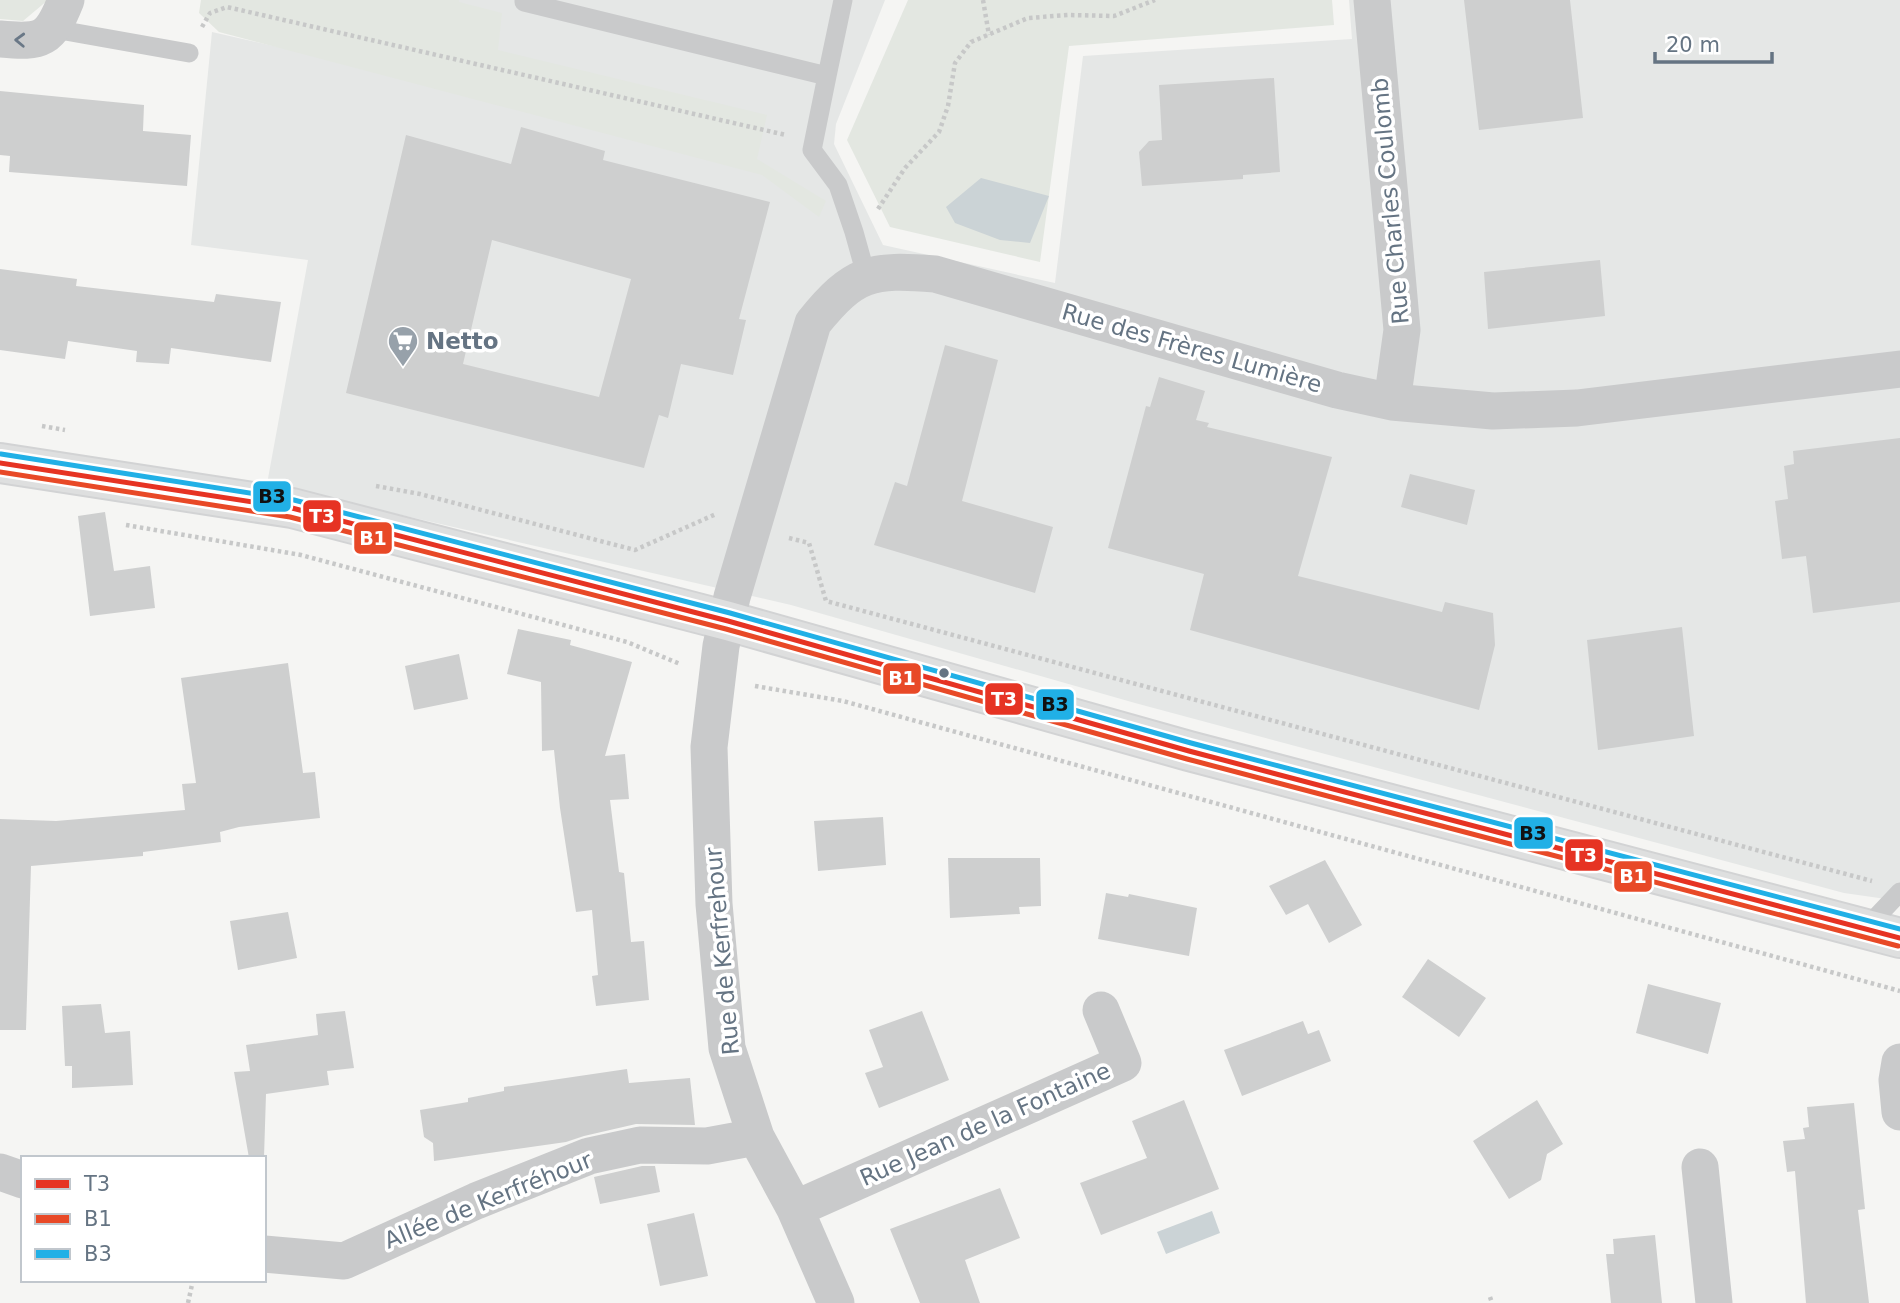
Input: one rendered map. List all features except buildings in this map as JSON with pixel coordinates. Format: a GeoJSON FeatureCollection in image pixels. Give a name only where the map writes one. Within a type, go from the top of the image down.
{"type":"FeatureCollection","features":[{"type":"Feature","properties":{"kind":"main road"},"geometry":{"type":"LineString","coordinates":[[0,463],[292,508],[728,621],[1189,751],[1882,934]]}},
{"type":"Feature","properties":{"kind":"street","name":"Rue Charles Coulomb"},"geometry":{"type":"LineString","coordinates":[[1373,0],[1402,330],[1392,402]]}},
{"type":"Feature","properties":{"kind":"street"},"geometry":{"type":"LineString","coordinates":[[0,39],[30,42],[60,15]]}},
{"type":"Feature","properties":{"kind":"street","name":"Rue des Frères Lumière"},"geometry":{"type":"LineString","coordinates":[[728,621],[751,528],[813,323],[834,296],[866,275],[896,271],[935,274],[1337,390],[1392,402],[1493,411],[1577,408],[1900,369]]}},
{"type":"Feature","properties":{"kind":"street","name":"Rue de Kerfrehour"},"geometry":{"type":"LineString","coordinates":[[728,621],[721,646],[709,747],[714,904],[727,1048],[756,1137],[794,1209],[836,1303]]}},
{"type":"Feature","properties":{"kind":"street","name":"Rue Jean de la Fontaine"},"geometry":{"type":"LineString","coordinates":[[794,1209],[1123,1063],[1101,1010]]}},
{"type":"Feature","properties":{"kind":"street"},"geometry":{"type":"LineString","coordinates":[[1900,1062],[1897,1080],[1900,1112]]}},
{"type":"Feature","properties":{"kind":"street","name":"Allée de Kerfréhour"},"geometry":{"type":"LineString","coordinates":[[266,1254],[344,1261],[476,1201],[589,1156],[640,1145],[707,1146],[756,1137]]}},
{"type":"Feature","properties":{"kind":"street"},"geometry":{"type":"LineString","coordinates":[[1700,1167],[1714,1303]]}},
{"type":"Feature","properties":{"kind":"street"},"geometry":{"type":"LineString","coordinates":[[0,1172],[21,1179]]}},
{"type":"Feature","properties":{"kind":"lane"},"geometry":{"type":"LineString","coordinates":[[524,0],[827,76]]}},
{"type":"Feature","properties":{"kind":"lane"},"geometry":{"type":"LineString","coordinates":[[843,0],[812,150],[838,184],[855,232],[866,275]]}},
{"type":"Feature","properties":{"kind":"lane"},"geometry":{"type":"LineString","coordinates":[[60,15],[189,53]]}},
{"type":"Feature","properties":{"kind":"lane"},"geometry":{"type":"LineString","coordinates":[[1882,934],[1900,892]]}},
{"type":"Feature","properties":{"kind":"path"},"geometry":{"type":"LineString","coordinates":[[982,0],[989,35]]}},
{"type":"Feature","properties":{"kind":"path"},"geometry":{"type":"LineString","coordinates":[[877,211],[905,168],[939,132],[948,106],[955,62],[971,42],[1028,18],[1114,16],[1155,0]]}},
{"type":"Feature","properties":{"kind":"path"},"geometry":{"type":"LineString","coordinates":[[210,13],[227,7],[814,141]]}},
{"type":"Feature","properties":{"kind":"path"},"geometry":{"type":"LineString","coordinates":[[115,524],[301,555],[627,642],[717,680],[843,701],[1900,991]]}},
{"type":"Feature","properties":{"kind":"path"},"geometry":{"type":"LineString","coordinates":[[751,528],[808,544],[826,601],[1873,881]]}},
{"type":"Feature","properties":{"kind":"path"},"geometry":{"type":"LineString","coordinates":[[188,1303],[193,1282]]}},
{"type":"Feature","properties":{"kind":"shaded area"},"geometry":{"type":"Polygon","coordinates":[[[0,0],[48,0],[23,21],[0,19],[0,0]]]}},
{"type":"Feature","properties":{"kind":"shaded area"},"geometry":{"type":"Polygon","coordinates":[[[201,0],[459,0],[502,13],[498,50],[767,115],[757,159],[826,201],[819,217],[762,175],[219,32],[199,13],[201,0]]]}},
{"type":"Feature","properties":{"kind":"shaded area"},"geometry":{"type":"Polygon","coordinates":[[[453,0],[885,0],[836,124],[834,144],[883,245],[1055,283],[1083,56],[1352,39],[1349,0],[1900,0],[1900,901],[1844,893],[1135,703],[791,605],[267,484],[308,260],[191,245],[212,32],[431,82],[453,0]]]}},
{"type":"Feature","properties":{"kind":"shaded area"},"geometry":{"type":"Polygon","coordinates":[[[908,0],[1332,0],[1334,25],[1069,46],[1040,262],[890,227],[847,140],[908,0]]]}},
{"type":"Feature","properties":{"kind":"shaded area"},"geometry":{"type":"Polygon","coordinates":[[[981,178],[1049,196],[1030,243],[1000,240],[955,223],[946,207],[981,178]]]}},
{"type":"Feature","properties":{"kind":"shaded area"},"geometry":{"type":"Polygon","coordinates":[[[1212,1211],[1220,1233],[1166,1254],[1157,1232],[1212,1211]]]}},
{"type":"Feature","properties":{"kind":"transit line","name":"B3"},"geometry":{"type":"LineString","coordinates":[[1,454],[294,500],[730,613],[1191,743],[1900,929]]}},
{"type":"Feature","properties":{"kind":"transit line","name":"T3"},"geometry":{"type":"LineString","coordinates":[[0,463],[292,508],[728,621],[1189,751],[1900,938]]}},
{"type":"Feature","properties":{"kind":"transit line","name":"B1"},"geometry":{"type":"LineString","coordinates":[[0,472],[290,517],[726,629],[1187,759],[1898,946]]}},
{"type":"Feature","properties":{"kind":"place","name":"Netto"},"geometry":{"type":"Point","coordinates":[403,368]}}]}
